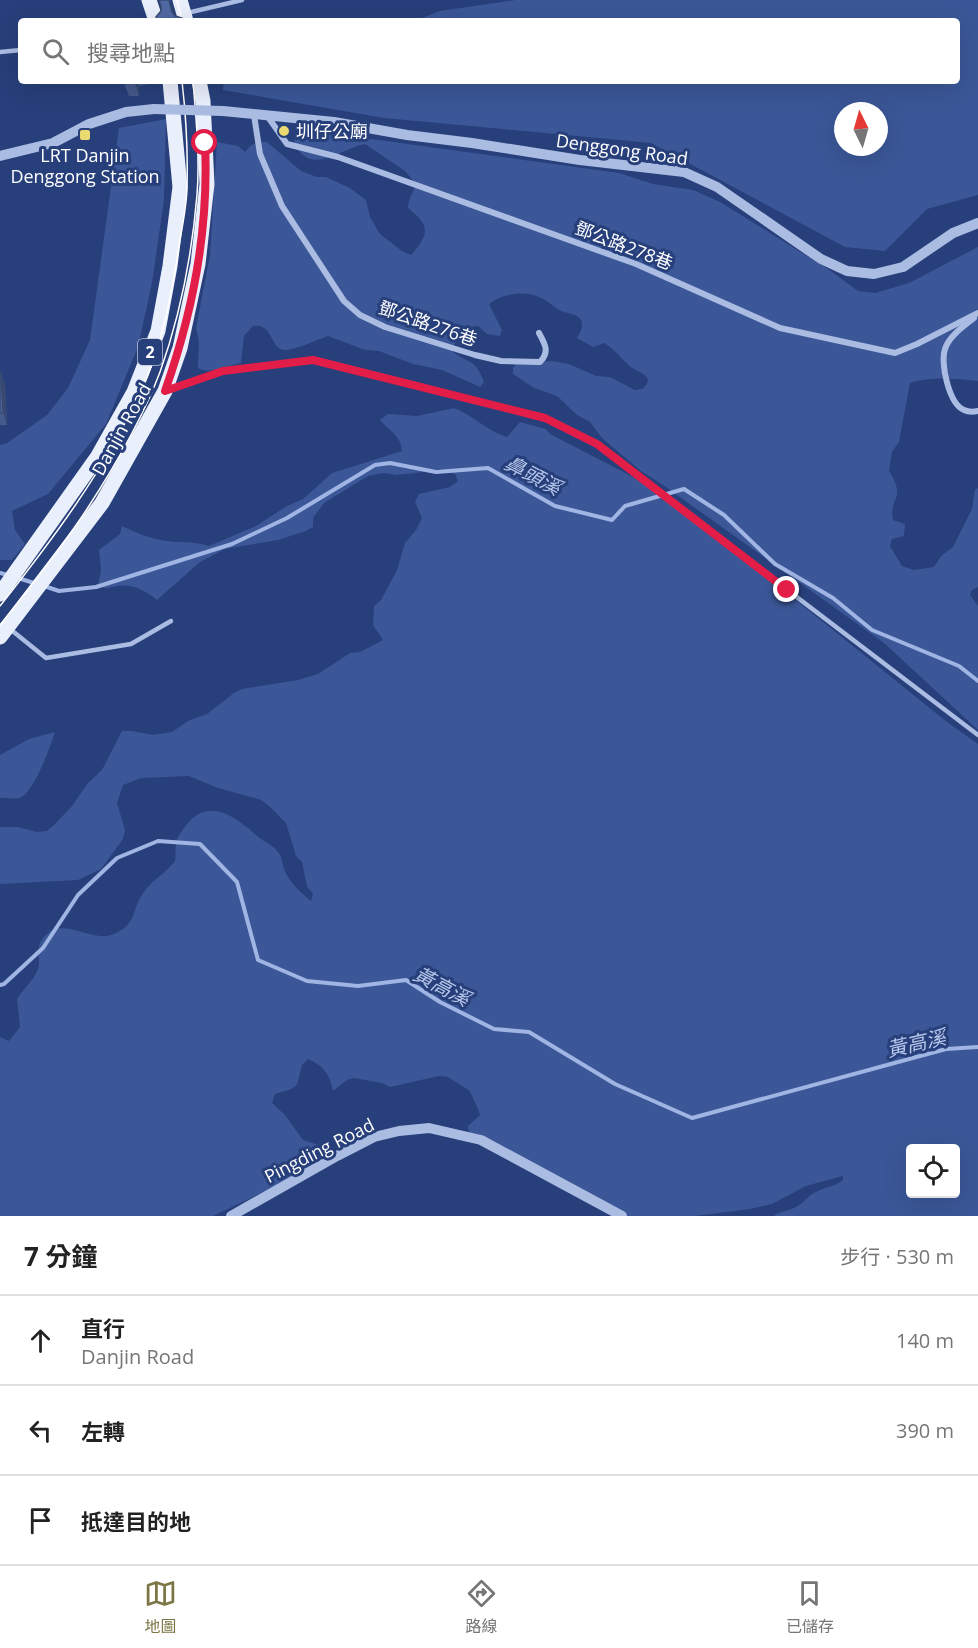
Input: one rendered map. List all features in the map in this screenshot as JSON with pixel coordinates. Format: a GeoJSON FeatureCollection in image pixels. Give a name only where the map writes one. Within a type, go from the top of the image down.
{"type":"FeatureCollection","features":[{"type":"Feature","properties":{"kind":"main road"},"geometry":{"type":"LineString","coordinates":[[147,0],[155,18]]}},
{"type":"Feature","properties":{"kind":"main road","name":"Danjin Road"},"geometry":{"type":"LineString","coordinates":[[4,589],[98,456],[134,392],[158,331],[170,266],[180,187],[170,84]]}},
{"type":"Feature","properties":{"kind":"main road","name":"Danjin Road"},"geometry":{"type":"LineString","coordinates":[[4,632],[102,503],[165,391],[180,348],[198,264],[207,184],[203,101],[200,84]]}},
{"type":"Feature","properties":{"kind":"street","name":"Denggong Road"},"geometry":{"type":"LineString","coordinates":[[0,156],[53,143],[89,124],[126,112],[154,109],[223,111],[334,122],[580,160],[684,172],[717,187],[821,259],[847,271],[874,274],[903,267],[953,233],[978,223]]}},
{"type":"Feature","properties":{"kind":"street","name":"鄧公路276巷"},"geometry":{"type":"LineString","coordinates":[[254,115],[260,154],[282,206],[344,301],[360,315],[385,327],[501,361],[540,362],[545,357],[547,346],[539,333]]}},
{"type":"Feature","properties":{"kind":"street","name":"鄧公路278巷"},"geometry":{"type":"LineString","coordinates":[[268,116],[287,144],[338,157],[636,264],[780,328],[895,353],[978,314]]}},
{"type":"Feature","properties":{"kind":"street"},"geometry":{"type":"LineString","coordinates":[[978,314],[954,335],[945,348],[943,360],[947,382],[956,404],[964,410],[978,411]]}},
{"type":"Feature","properties":{"kind":"street","name":"Pingding Road"},"geometry":{"type":"LineString","coordinates":[[231,1216],[374,1137],[399,1131],[429,1128],[481,1140],[622,1216]]}},
{"type":"Feature","properties":{"kind":"lane"},"geometry":{"type":"LineString","coordinates":[[183,11],[242,0]]}},
{"type":"Feature","properties":{"kind":"lane"},"geometry":{"type":"LineString","coordinates":[[0,52],[18,50]]}},
{"type":"Feature","properties":{"kind":"lane"},"geometry":{"type":"LineString","coordinates":[[165,391],[223,371],[313,360],[545,418],[597,444],[978,735]]}},
{"type":"Feature","properties":{"kind":"lane"},"geometry":{"type":"LineString","coordinates":[[4,632],[46,657],[130,644],[171,621]]}},
{"type":"Feature","properties":{"kind":"shaded area"},"geometry":{"type":"Polygon","coordinates":[[[516,0],[978,0],[978,195],[927,209],[885,251],[845,247],[651,143],[384,118],[223,90],[224,84],[960,84],[960,18],[422,18],[440,11],[516,0]]]}},
{"type":"Feature","properties":{"kind":"shaded area"},"geometry":{"type":"Polygon","coordinates":[[[166,119],[164,200],[152,283],[138,347],[106,424],[48,494],[12,511],[15,530],[25,544],[12,560],[0,560],[0,445],[7,443],[47,415],[68,388],[90,340],[119,128],[166,119]]]}},
{"type":"Feature","properties":{"kind":"shaded area"},"geometry":{"type":"Polygon","coordinates":[[[297,127],[619,173],[653,184],[693,190],[720,202],[828,269],[858,291],[875,293],[909,283],[978,247],[978,381],[936,379],[910,383],[899,442],[892,452],[889,471],[897,487],[892,512],[893,520],[905,524],[904,536],[892,539],[890,546],[902,566],[914,570],[934,567],[941,556],[953,547],[972,509],[975,490],[978,488],[978,587],[972,590],[970,595],[978,606],[978,730],[884,643],[641,471],[602,438],[590,422],[577,415],[557,396],[534,388],[513,374],[516,364],[552,361],[569,364],[596,376],[610,377],[635,390],[642,389],[647,384],[646,377],[631,367],[608,345],[604,343],[593,347],[577,338],[582,327],[579,318],[559,310],[542,298],[520,294],[494,301],[489,304],[502,330],[500,336],[487,334],[478,326],[473,327],[463,334],[451,349],[460,357],[473,363],[484,382],[480,387],[442,370],[413,364],[379,351],[365,350],[328,336],[296,348],[281,349],[260,326],[253,326],[244,336],[241,363],[208,371],[198,368],[199,341],[196,328],[210,255],[217,142],[238,146],[245,152],[258,142],[267,142],[301,171],[317,177],[326,177],[350,188],[366,200],[370,217],[380,234],[402,251],[411,255],[424,236],[424,225],[408,208],[416,184],[405,171],[365,144],[327,158],[309,159],[301,154],[294,144],[297,127]]]}},
{"type":"Feature","properties":{"kind":"shaded area"},"geometry":{"type":"Polygon","coordinates":[[[454,408],[507,437],[520,422],[546,429],[550,434],[662,492],[947,722],[978,744],[978,1216],[774,1216],[796,1207],[813,1193],[840,1182],[843,1176],[806,1186],[772,1204],[750,1209],[695,1216],[626,1216],[469,1134],[468,1126],[480,1115],[478,1109],[470,1091],[448,1077],[439,1076],[390,1087],[382,1083],[354,1078],[347,1080],[333,1091],[325,1072],[308,1059],[302,1065],[296,1086],[275,1094],[272,1103],[285,1115],[303,1140],[322,1146],[329,1152],[301,1174],[213,1216],[0,1216],[0,1037],[9,1041],[20,1027],[17,999],[38,969],[42,939],[53,930],[61,928],[103,936],[111,935],[125,927],[143,893],[175,861],[176,842],[181,832],[196,815],[205,812],[214,811],[232,817],[276,849],[289,878],[299,890],[311,901],[313,893],[307,887],[302,862],[296,856],[286,823],[268,805],[261,800],[218,788],[189,776],[141,778],[123,785],[117,803],[125,830],[123,839],[101,869],[78,880],[0,884],[0,827],[18,827],[37,832],[47,831],[72,806],[88,783],[102,770],[122,731],[153,735],[172,732],[188,721],[207,714],[242,689],[298,680],[318,674],[350,653],[360,652],[383,640],[373,625],[374,606],[381,600],[397,570],[405,543],[422,518],[415,502],[419,494],[450,487],[458,481],[455,474],[439,469],[368,476],[324,503],[313,518],[313,527],[278,540],[225,549],[200,562],[157,600],[133,587],[98,586],[101,570],[99,550],[120,534],[122,526],[155,539],[209,546],[256,526],[287,506],[303,499],[332,473],[402,451],[397,437],[380,420],[388,414],[417,416],[454,408]]]}},
{"type":"Feature","properties":{"kind":"shaded area"},"geometry":{"type":"Polygon","coordinates":[[[55,732],[41,769],[25,795],[14,799],[0,798],[0,755],[29,739],[55,732]]]}},
{"type":"Feature","properties":{"kind":"building"},"geometry":{"type":"Polygon","coordinates":[[[159,0],[169,0],[172,12],[175,16],[182,18],[156,18],[161,11],[159,0]]]}},
{"type":"Feature","properties":{"kind":"building"},"geometry":{"type":"Polygon","coordinates":[[[0,373],[3,412],[0,413],[0,373]]]}},
{"type":"Feature","properties":{"kind":"waterway","name":"鼻頭溪"},"geometry":{"type":"LineString","coordinates":[[44,586],[59,591],[96,587],[232,544],[287,518],[375,465],[390,463],[436,472],[488,468],[555,506],[612,520],[625,506],[684,489],[724,515],[775,564],[833,598],[872,630],[959,666],[978,681]]}},
{"type":"Feature","properties":{"kind":"waterway","name":"鼻頭溪"},"geometry":{"type":"LineString","coordinates":[[0,573],[8,575]]}},
{"type":"Feature","properties":{"kind":"waterway","name":"鼻頭溪"},"geometry":{"type":"LineString","coordinates":[[15,577],[37,584]]}},
{"type":"Feature","properties":{"kind":"waterway","name":"黃高溪"},"geometry":{"type":"LineString","coordinates":[[0,985],[4,984],[43,948],[78,895],[117,858],[158,841],[200,844],[237,882],[258,960],[307,981],[358,986],[406,980],[440,1002],[494,1029],[529,1032],[615,1084],[692,1118],[946,1049],[978,1047]]}},
{"type":"Feature","properties":{"kind":"tram line"},"geometry":{"type":"LineString","coordinates":[[177,0],[181,18]]}},
{"type":"Feature","properties":{"kind":"tram line"},"geometry":{"type":"LineString","coordinates":[[0,606],[58,530],[94,477],[126,422],[155,356],[170,299],[184,220],[187,147],[182,84]]}},
{"type":"Feature","properties":{"kind":"tram line"},"geometry":{"type":"LineString","coordinates":[[0,625],[56,553],[97,493],[136,425],[160,372],[179,307],[195,217],[198,166],[193,84]]}},
{"type":"Feature","properties":{"kind":"place","name":"圳仔公廟"},"geometry":{"type":"Point","coordinates":[284,131]}},
{"type":"Feature","properties":{"kind":"place","name":"LRT Danjin Denggong Station"},"geometry":{"type":"Point","coordinates":[85,135]}},
{"type":"Feature","properties":{"kind":"route"},"geometry":{"type":"LineString","coordinates":[[205,143],[207,184],[198,264],[180,348],[165,391],[223,371],[313,360],[545,418],[597,444],[787,590]]}}]}
